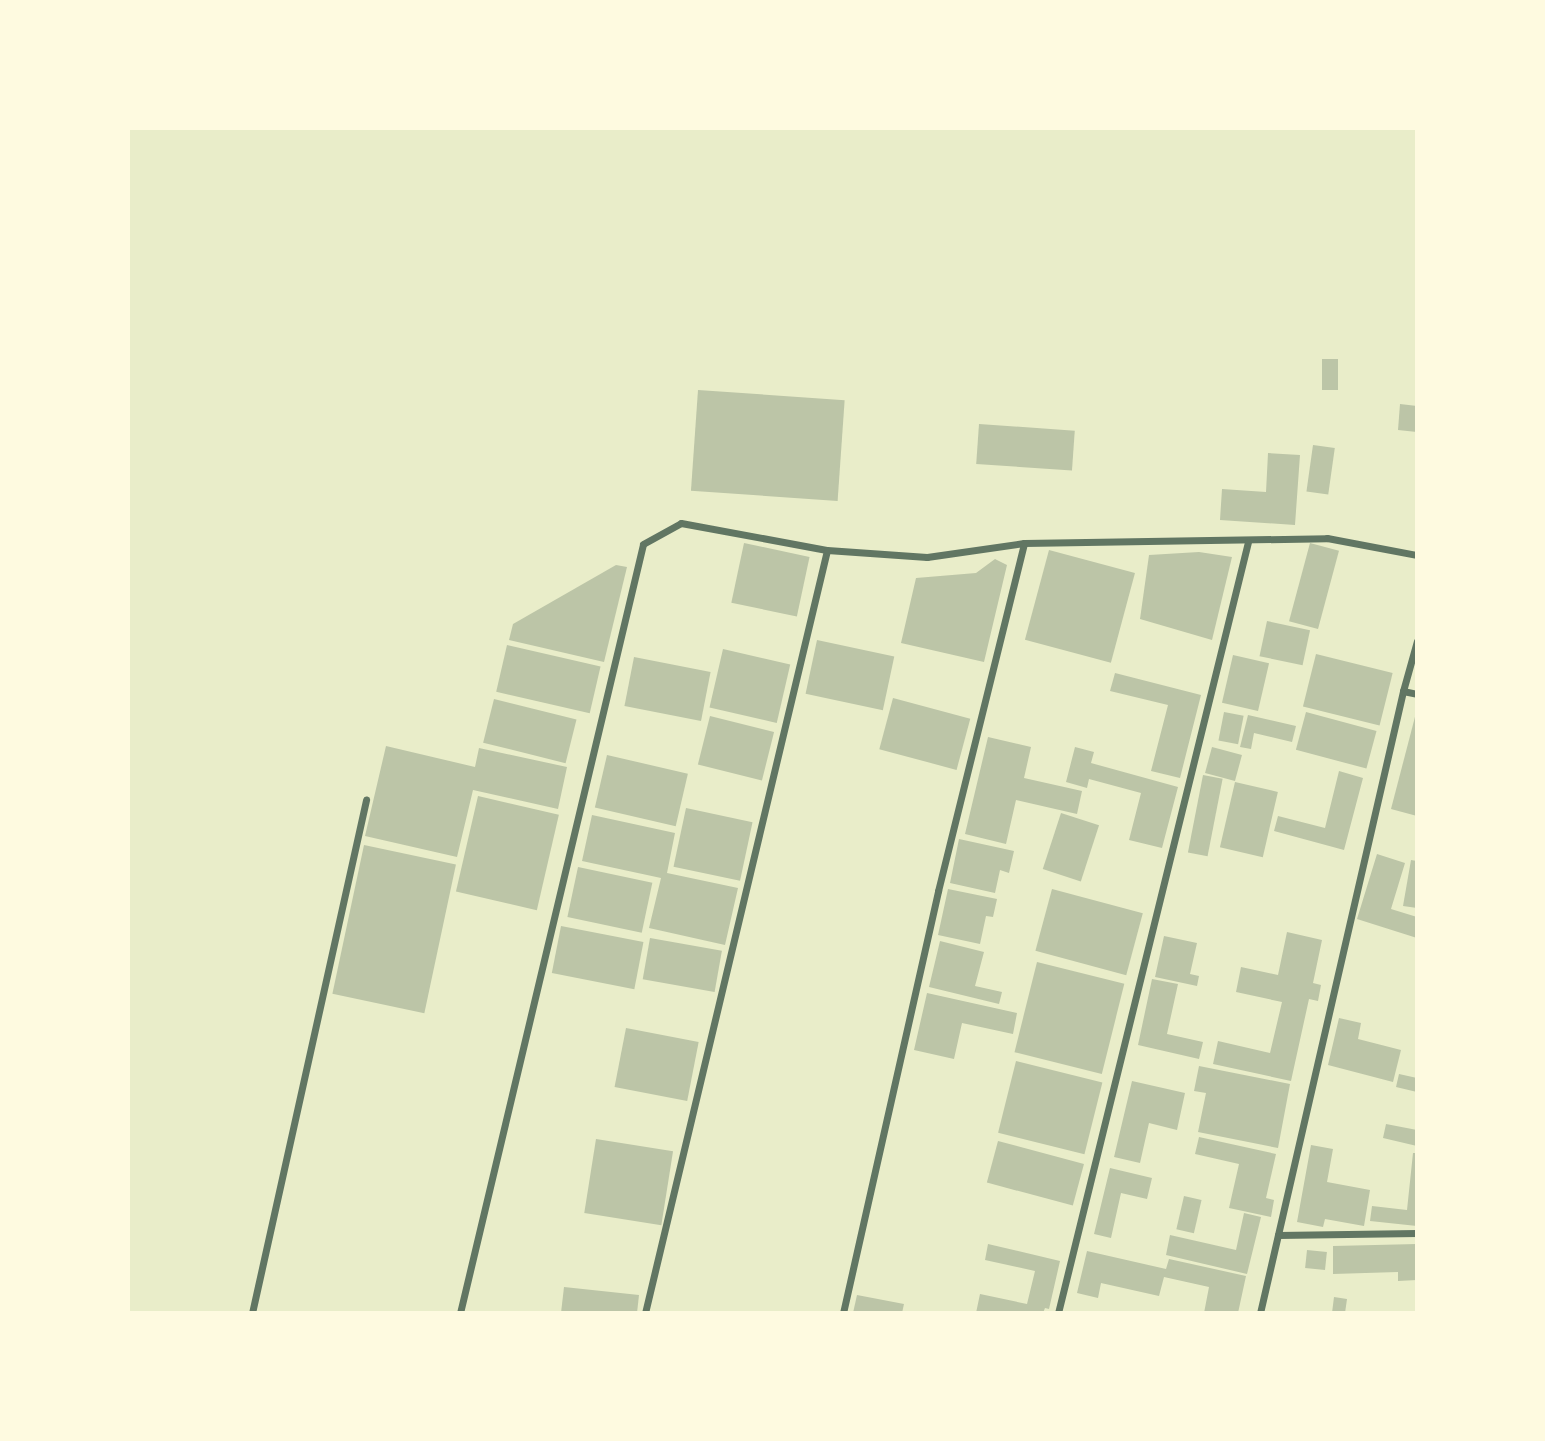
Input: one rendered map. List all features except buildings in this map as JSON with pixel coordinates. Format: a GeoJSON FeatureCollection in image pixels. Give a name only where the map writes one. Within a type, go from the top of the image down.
{"type":"FeatureCollection","features":[{"type":"Feature","properties":{"kind":"street"},"geometry":{"type":"LineString","coordinates":[[460,1313],[643,544],[681,523],[827,550],[927,557],[1024,542],[1248,542],[1327,538],[1417,555]]}},
{"type":"Feature","properties":{"kind":"street"},"geometry":{"type":"LineString","coordinates":[[843,1313],[938,891],[1024,542]]}},
{"type":"Feature","properties":{"kind":"street"},"geometry":{"type":"LineString","coordinates":[[1058,1313],[1248,542]]}},
{"type":"Feature","properties":{"kind":"street"},"geometry":{"type":"LineString","coordinates":[[645,1313],[827,550]]}},
{"type":"Feature","properties":{"kind":"street"},"geometry":{"type":"LineString","coordinates":[[1260,1313],[1403,691],[1417,641]]}},
{"type":"Feature","properties":{"kind":"street"},"geometry":{"type":"LineString","coordinates":[[1403,691],[1417,694]]}},
{"type":"Feature","properties":{"kind":"street"},"geometry":{"type":"LineString","coordinates":[[252,1313],[366,800]]}},
{"type":"Feature","properties":{"kind":"street"},"geometry":{"type":"LineString","coordinates":[[1278,1235],[1417,1233]]}}]}
